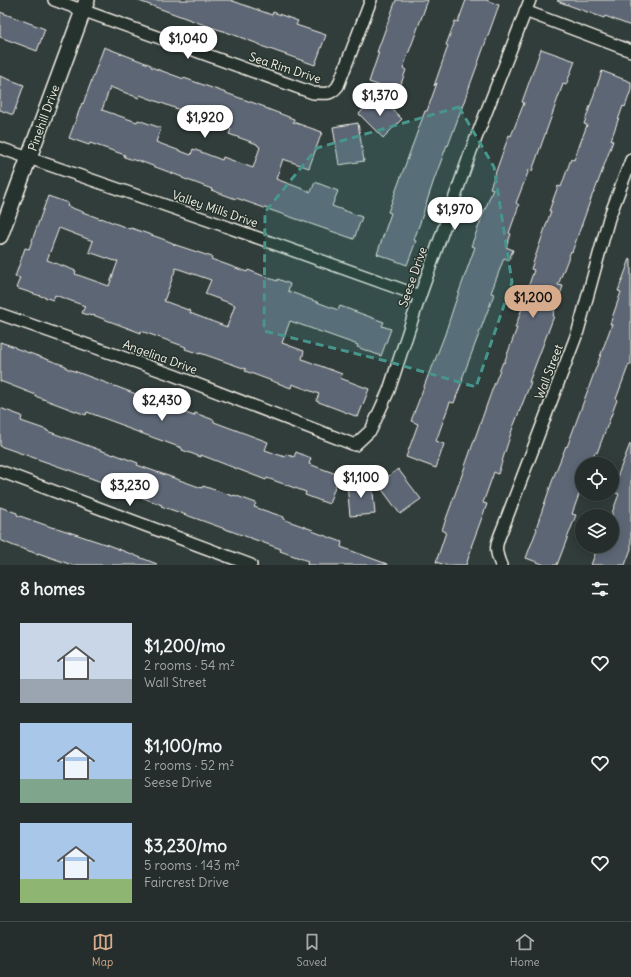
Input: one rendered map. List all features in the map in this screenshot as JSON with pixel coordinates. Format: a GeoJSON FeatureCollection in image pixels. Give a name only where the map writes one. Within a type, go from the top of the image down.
{"type":"FeatureCollection","features":[{"type":"Feature","properties":{"kind":"street","name":"Sea Rim Drive"},"geometry":{"type":"LineString","coordinates":[[54,0],[85,5],[313,93],[333,92],[338,86],[371,0]]}},
{"type":"Feature","properties":{"kind":"street","name":"Seese Drive"},"geometry":{"type":"LineString","coordinates":[[355,445],[371,430],[389,390],[471,151],[530,0]]}},
{"type":"Feature","properties":{"kind":"street","name":"Pinehill Drive"},"geometry":{"type":"LineString","coordinates":[[0,236],[85,5]]}},
{"type":"Feature","properties":{"kind":"street"},"geometry":{"type":"LineString","coordinates":[[525,11],[631,51]]}},
{"type":"Feature","properties":{"kind":"street","name":"Valley Mills Drive"},"geometry":{"type":"LineString","coordinates":[[0,148],[222,224],[420,296]]}},
{"type":"Feature","properties":{"kind":"street","name":"Wall Street"},"geometry":{"type":"LineString","coordinates":[[501,565],[497,555],[496,544],[578,331],[609,218],[631,160]]}},
{"type":"Feature","properties":{"kind":"street","name":"Angelina Drive"},"geometry":{"type":"LineString","coordinates":[[0,314],[165,372],[355,445]]}},
{"type":"Feature","properties":{"kind":"street"},"geometry":{"type":"LineString","coordinates":[[0,471],[251,565]]}},
{"type":"Feature","properties":{"kind":"highlighted area"},"geometry":{"type":"Polygon","coordinates":[[[459,107],[494,167],[512,282],[476,387],[386,361],[264,331],[265,212],[317,148],[459,107]]]}},
{"type":"Feature","properties":{"kind":"building"},"geometry":{"type":"Polygon","coordinates":[[[139,0],[230,0],[272,15],[273,12],[298,21],[296,25],[326,35],[315,65],[139,0]]]}},
{"type":"Feature","properties":{"kind":"building"},"geometry":{"type":"Polygon","coordinates":[[[396,0],[428,0],[403,68],[406,70],[398,92],[369,82],[379,52],[377,52],[396,0]]]}},
{"type":"Feature","properties":{"kind":"building"},"geometry":{"type":"Polygon","coordinates":[[[466,0],[486,0],[499,5],[448,146],[447,145],[434,180],[414,240],[416,241],[407,265],[377,254],[391,213],[388,212],[425,111],[427,111],[437,83],[434,86],[448,46],[446,45],[455,21],[458,22],[466,0]]]}},
{"type":"Feature","properties":{"kind":"building"},"geometry":{"type":"Polygon","coordinates":[[[631,0],[631,26],[605,16],[604,18],[557,1],[631,0]]]}},
{"type":"Feature","properties":{"kind":"building"},"geometry":{"type":"Polygon","coordinates":[[[0,12],[45,29],[37,51],[0,37],[0,12]]]}},
{"type":"Feature","properties":{"kind":"building"},"geometry":{"type":"Polygon","coordinates":[[[104,47],[151,65],[151,67],[265,107],[294,119],[293,122],[322,132],[309,168],[283,159],[276,179],[311,192],[315,182],[338,191],[332,206],[362,217],[354,239],[211,190],[212,189],[182,177],[137,160],[124,157],[125,155],[90,143],[89,145],[69,138],[82,103],[83,104],[104,47]],[[110,87],[102,110],[137,122],[138,120],[161,128],[156,142],[191,155],[193,149],[222,160],[223,157],[253,168],[260,147],[257,144],[229,134],[231,129],[140,95],[139,98],[110,87]]]}},
{"type":"Feature","properties":{"kind":"building"},"geometry":{"type":"Polygon","coordinates":[[[541,49],[575,61],[566,85],[563,84],[532,171],[529,170],[516,203],[519,205],[509,233],[511,234],[506,247],[513,250],[509,260],[504,258],[491,293],[494,294],[463,379],[454,403],[450,402],[436,441],[444,444],[436,468],[406,457],[418,424],[411,421],[445,334],[475,247],[471,246],[493,189],[490,188],[509,135],[511,136],[524,103],[522,102],[541,49]]]}},
{"type":"Feature","properties":{"kind":"building"},"geometry":{"type":"Polygon","coordinates":[[[602,71],[631,82],[631,90],[625,107],[623,106],[611,140],[613,141],[572,252],[571,251],[558,285],[563,286],[553,315],[554,316],[529,382],[531,382],[512,430],[498,474],[494,472],[483,503],[487,504],[466,565],[445,565],[436,562],[446,532],[442,530],[492,390],[517,328],[515,328],[534,270],[531,269],[551,211],[549,211],[558,186],[561,187],[571,159],[574,160],[587,125],[584,124],[602,71]]]}},
{"type":"Feature","properties":{"kind":"building"},"geometry":{"type":"Polygon","coordinates":[[[0,76],[24,85],[13,115],[0,110],[0,76]]]}},
{"type":"Feature","properties":{"kind":"building"},"geometry":{"type":"Polygon","coordinates":[[[377,95],[402,119],[383,138],[359,114],[377,95]]]}},
{"type":"Feature","properties":{"kind":"building"},"geometry":{"type":"Polygon","coordinates":[[[358,123],[364,161],[339,165],[333,127],[358,123]]]}},
{"type":"Feature","properties":{"kind":"building"},"geometry":{"type":"Polygon","coordinates":[[[48,196],[68,203],[67,206],[101,219],[160,238],[212,257],[211,259],[247,272],[248,270],[277,281],[278,279],[290,284],[288,291],[338,310],[340,306],[384,322],[382,326],[391,329],[381,356],[357,347],[358,345],[290,321],[282,343],[304,351],[302,359],[342,374],[340,378],[369,389],[358,417],[316,401],[319,394],[292,384],[291,388],[245,371],[246,369],[185,349],[186,347],[141,331],[141,333],[93,315],[82,313],[85,306],[55,295],[53,300],[16,288],[20,278],[15,277],[25,248],[29,249],[48,196]],[[59,228],[47,260],[76,271],[75,274],[109,286],[118,261],[89,252],[93,241],[59,228]],[[176,268],[164,301],[227,327],[235,305],[205,294],[211,280],[176,268]]]}},
{"type":"Feature","properties":{"kind":"building"},"geometry":{"type":"Polygon","coordinates":[[[630,259],[631,365],[629,364],[597,453],[595,452],[593,457],[575,457],[575,501],[577,501],[572,514],[575,515],[575,518],[557,565],[545,565],[526,558],[554,476],[566,446],[567,447],[612,324],[610,324],[621,292],[618,291],[630,259]]]}},
{"type":"Feature","properties":{"kind":"building"},"geometry":{"type":"Polygon","coordinates":[[[0,342],[136,394],[137,393],[151,398],[150,400],[194,416],[195,413],[214,420],[214,422],[268,442],[265,450],[285,457],[286,454],[294,457],[296,452],[311,458],[309,464],[339,475],[329,504],[305,495],[306,492],[267,478],[266,480],[201,455],[201,457],[182,450],[182,448],[124,427],[125,426],[87,412],[86,415],[0,381],[0,342]]]}},
{"type":"Feature","properties":{"kind":"building"},"geometry":{"type":"Polygon","coordinates":[[[0,408],[22,416],[21,421],[138,463],[137,465],[202,488],[203,486],[256,503],[254,507],[284,517],[283,519],[342,542],[341,547],[387,565],[307,565],[308,561],[280,551],[281,549],[161,506],[162,505],[69,470],[0,446],[0,408]]]}},
{"type":"Feature","properties":{"kind":"building"},"geometry":{"type":"Polygon","coordinates":[[[631,444],[631,549],[625,565],[591,565],[595,553],[619,553],[619,509],[613,509],[616,501],[619,501],[619,472],[631,444]]]}},
{"type":"Feature","properties":{"kind":"building"},"geometry":{"type":"Polygon","coordinates":[[[398,469],[421,499],[400,514],[378,484],[398,469]]]}},
{"type":"Feature","properties":{"kind":"building"},"geometry":{"type":"Polygon","coordinates":[[[372,482],[375,514],[350,516],[347,484],[372,482]]]}},
{"type":"Feature","properties":{"kind":"building"},"geometry":{"type":"Polygon","coordinates":[[[0,507],[17,513],[17,515],[108,545],[157,565],[72,565],[14,546],[0,540],[0,507]]]}}]}
